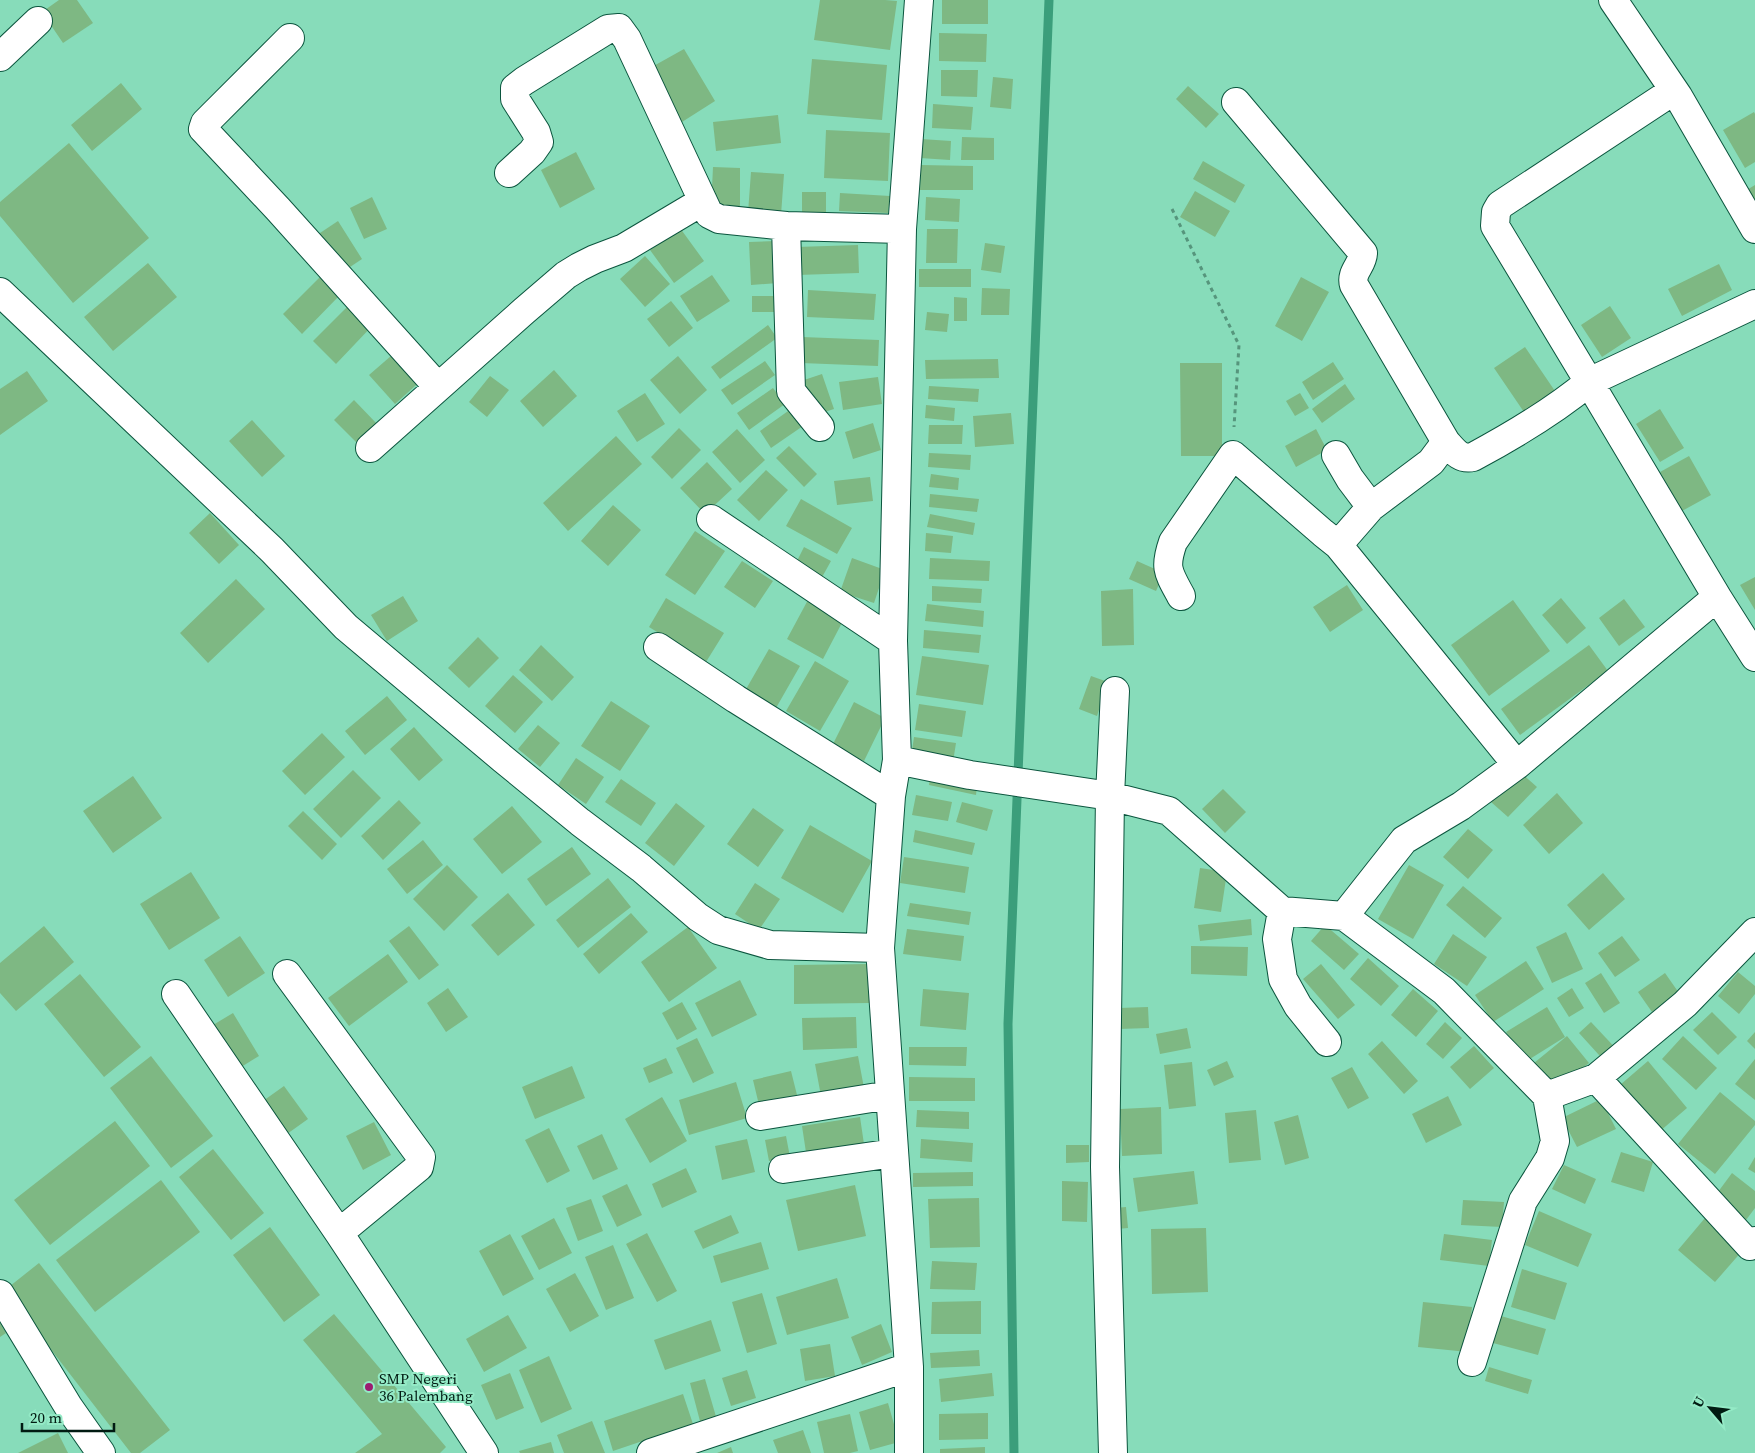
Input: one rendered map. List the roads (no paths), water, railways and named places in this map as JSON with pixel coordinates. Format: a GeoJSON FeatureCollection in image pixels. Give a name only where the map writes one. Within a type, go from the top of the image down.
{"type":"FeatureCollection","features":[{"type":"Feature","properties":{"kind":"street"},"geometry":{"type":"LineString","coordinates":[[909,1453],[909,1367],[880,948],[891,796],[897,760],[893,640],[902,229],[919,0]]}},
{"type":"Feature","properties":{"kind":"street"},"geometry":{"type":"LineString","coordinates":[[1614,0],[1678,96],[1755,229]]}},
{"type":"Feature","properties":{"kind":"street"},"geometry":{"type":"LineString","coordinates":[[0,57],[38,21]]}},
{"type":"Feature","properties":{"kind":"street"},"geometry":{"type":"LineString","coordinates":[[509,174],[532,152],[539,142],[536,132],[515,99],[515,88],[608,29],[619,28],[627,38],[709,214],[714,218],[786,226],[902,229]]}},
{"type":"Feature","properties":{"kind":"street"},"geometry":{"type":"LineString","coordinates":[[290,38],[205,123],[203,129],[278,209],[438,387]]}},
{"type":"Feature","properties":{"kind":"street"},"geometry":{"type":"LineString","coordinates":[[1678,96],[1666,95],[1500,205],[1496,212],[1495,226],[1755,658]]}},
{"type":"Feature","properties":{"kind":"street"},"geometry":{"type":"LineString","coordinates":[[1236,102],[1363,253],[1363,258],[1353,277],[1354,285],[1446,442],[1461,457],[1473,457],[1528,426],[1566,401],[1589,382],[1755,304]]}},
{"type":"Feature","properties":{"kind":"street"},"geometry":{"type":"LineString","coordinates":[[370,448],[524,311],[579,267],[624,248],[703,200]]}},
{"type":"Feature","properties":{"kind":"street"},"geometry":{"type":"LineString","coordinates":[[786,226],[792,391],[820,427]]}},
{"type":"Feature","properties":{"kind":"street"},"geometry":{"type":"LineString","coordinates":[[0,292],[272,550],[346,627],[580,822],[641,868],[698,917],[718,930],[770,945],[880,948]]}},
{"type":"Feature","properties":{"kind":"street"},"geometry":{"type":"LineString","coordinates":[[1338,545],[1371,507],[1431,462],[1446,442]]}},
{"type":"Feature","properties":{"kind":"street"},"geometry":{"type":"LineString","coordinates":[[1181,596],[1168,571],[1168,556],[1173,542],[1233,455],[1322,534],[1338,545],[1517,764]]}},
{"type":"Feature","properties":{"kind":"street"},"geometry":{"type":"LineString","coordinates":[[1336,455],[1350,479],[1371,507]]}},
{"type":"Feature","properties":{"kind":"street"},"geometry":{"type":"LineString","coordinates":[[711,519],[893,640]]}},
{"type":"Feature","properties":{"kind":"street"},"geometry":{"type":"LineString","coordinates":[[1344,916],[1404,840],[1461,806],[1517,764],[1717,597]]}},
{"type":"Feature","properties":{"kind":"street"},"geometry":{"type":"LineString","coordinates":[[658,647],[736,699],[891,796]]}},
{"type":"Feature","properties":{"kind":"street"},"geometry":{"type":"LineString","coordinates":[[1113,1453],[1104,1167],[1102,794],[1115,691]]}},
{"type":"Feature","properties":{"kind":"street"},"geometry":{"type":"LineString","coordinates":[[897,760],[970,775],[1102,794],[1169,811],[1282,911],[1344,916],[1444,991],[1546,1096],[1555,1141],[1550,1158],[1523,1201],[1472,1362]]}},
{"type":"Feature","properties":{"kind":"street"},"geometry":{"type":"LineString","coordinates":[[1282,911],[1277,939],[1284,979],[1298,1006],[1327,1042]]}},
{"type":"Feature","properties":{"kind":"street"},"geometry":{"type":"LineString","coordinates":[[1546,1096],[1596,1078],[1685,1004],[1755,932]]}},
{"type":"Feature","properties":{"kind":"street"},"geometry":{"type":"LineString","coordinates":[[287,974],[421,1157],[420,1167],[339,1234]]}},
{"type":"Feature","properties":{"kind":"street"},"geometry":{"type":"LineString","coordinates":[[176,994],[339,1234],[484,1453]]}},
{"type":"Feature","properties":{"kind":"street"},"geometry":{"type":"LineString","coordinates":[[1596,1078],[1753,1246]]}},
{"type":"Feature","properties":{"kind":"street"},"geometry":{"type":"LineString","coordinates":[[760,1116],[890,1095]]}},
{"type":"Feature","properties":{"kind":"street"},"geometry":{"type":"LineString","coordinates":[[784,1170],[894,1153]]}},
{"type":"Feature","properties":{"kind":"street"},"geometry":{"type":"LineString","coordinates":[[0,1294],[68,1406],[101,1453]]}},
{"type":"Feature","properties":{"kind":"street"},"geometry":{"type":"LineString","coordinates":[[651,1453],[909,1367]]}},
{"type":"Feature","properties":{"kind":"waterway"},"geometry":{"type":"LineString","coordinates":[[1014,1453],[1008,1024],[1049,0]]}},
{"type":"Feature","properties":{"kind":"place","name":"SMP Negeri 36 Palembang"},"geometry":{"type":"Point","coordinates":[369,1387]}}]}
